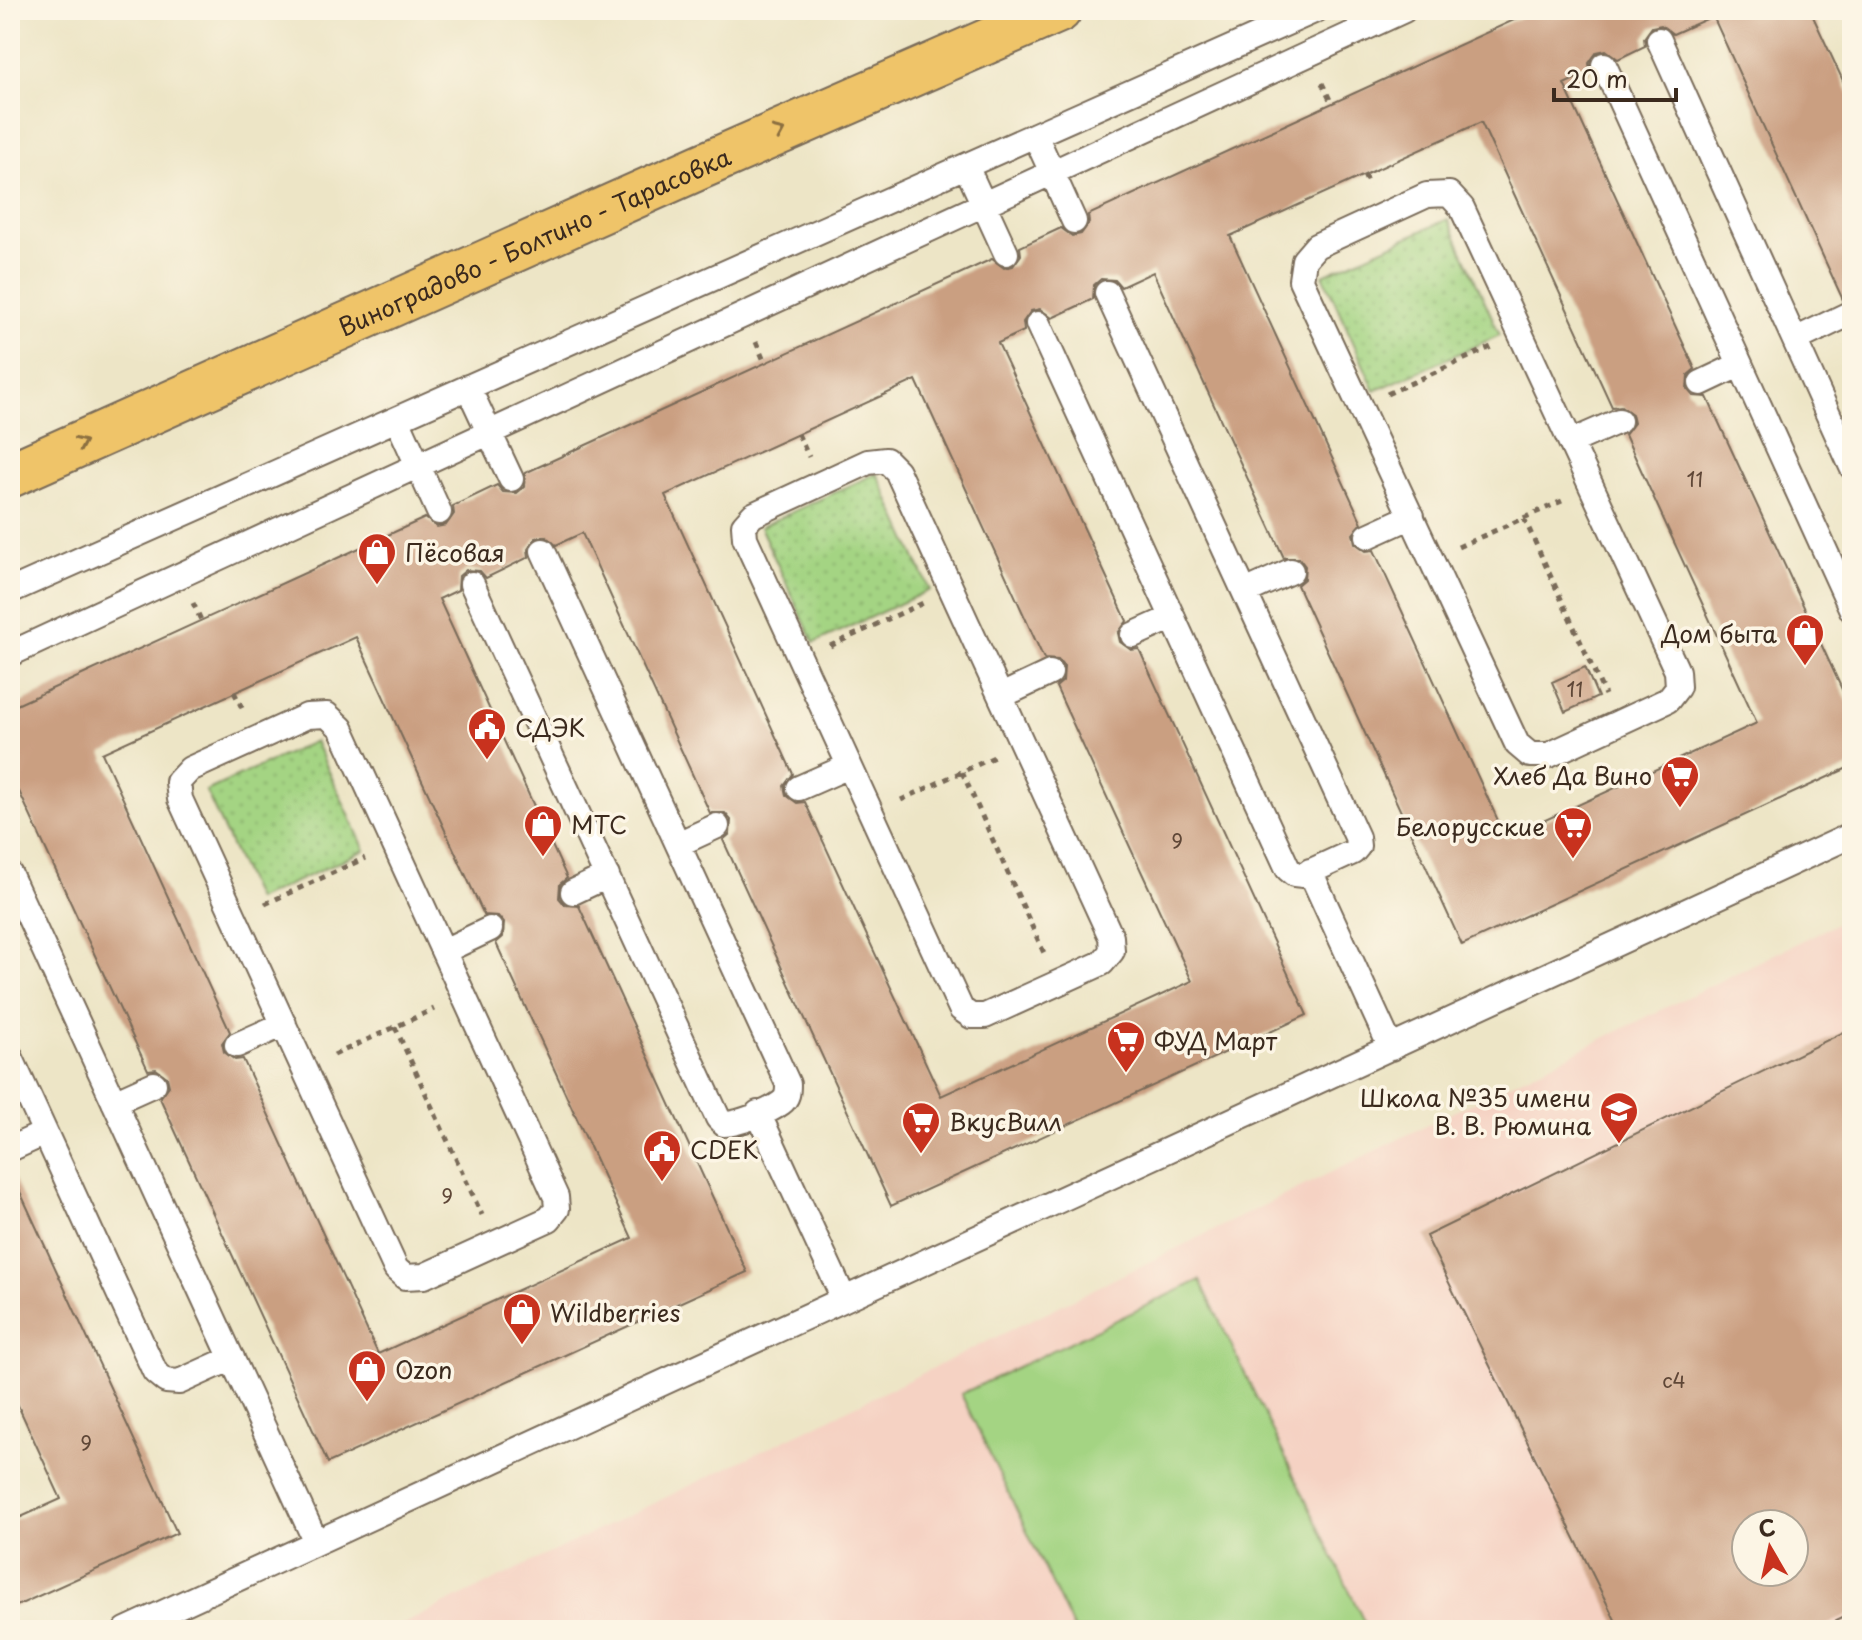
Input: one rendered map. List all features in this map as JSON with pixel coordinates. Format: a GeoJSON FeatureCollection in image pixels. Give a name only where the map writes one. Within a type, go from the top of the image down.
{"type":"FeatureCollection","features":[{"type":"Feature","properties":{"kind":"main road","name":"Виноградово - Болтино - Тарасовка"},"geometry":{"type":"LineString","coordinates":[[10,475],[1059,10]]}},
{"type":"Feature","properties":{"kind":"lane"},"geometry":{"type":"LineString","coordinates":[[10,591],[1316,10]]}},
{"type":"Feature","properties":{"kind":"lane"},"geometry":{"type":"LineString","coordinates":[[10,654],[1404,10]]}},
{"type":"Feature","properties":{"kind":"lane"},"geometry":{"type":"LineString","coordinates":[[1659,40],[1852,467]]}},
{"type":"Feature","properties":{"kind":"lane"},"geometry":{"type":"LineString","coordinates":[[1604,65],[1852,610]]}},
{"type":"Feature","properties":{"kind":"lane"},"geometry":{"type":"LineString","coordinates":[[1035,135],[1074,221]]}},
{"type":"Feature","properties":{"kind":"lane"},"geometry":{"type":"LineString","coordinates":[[966,166],[1006,253]]}},
{"type":"Feature","properties":{"kind":"lane"},"geometry":{"type":"LineString","coordinates":[[1449,194],[1462,208],[1677,671],[1678,687],[1668,700],[1549,755],[1530,755],[1517,744],[1360,406],[1301,280],[1304,260],[1316,246],[1427,195],[1449,194]]}},
{"type":"Feature","properties":{"kind":"lane"},"geometry":{"type":"LineString","coordinates":[[1038,324],[1288,869],[1294,874],[1310,871],[1353,852],[1358,846],[1357,837],[1107,293]]}},
{"type":"Feature","properties":{"kind":"lane"},"geometry":{"type":"LineString","coordinates":[[1795,340],[1849,314]]}},
{"type":"Feature","properties":{"kind":"lane"},"geometry":{"type":"LineString","coordinates":[[1701,383],[1739,365]]}},
{"type":"Feature","properties":{"kind":"lane"},"geometry":{"type":"LineString","coordinates":[[468,387],[511,479]]}},
{"type":"Feature","properties":{"kind":"lane"},"geometry":{"type":"LineString","coordinates":[[397,419],[439,512]]}},
{"type":"Feature","properties":{"kind":"lane"},"geometry":{"type":"LineString","coordinates":[[1571,442],[1619,421]]}},
{"type":"Feature","properties":{"kind":"lane"},"geometry":{"type":"LineString","coordinates":[[886,460],[897,471],[952,590],[1111,937],[1112,951],[1102,963],[985,1016],[971,1016],[961,1009],[745,538],[744,525],[753,515],[821,483],[868,462],[886,460]]}},
{"type":"Feature","properties":{"kind":"lane"},"geometry":{"type":"LineString","coordinates":[[1368,536],[1412,516]]}},
{"type":"Feature","properties":{"kind":"lane"},"geometry":{"type":"LineString","coordinates":[[472,584],[718,1118],[724,1124],[735,1124],[782,1102],[788,1095],[788,1084],[543,551]]}},
{"type":"Feature","properties":{"kind":"lane"},"geometry":{"type":"LineString","coordinates":[[1245,592],[1291,571]]}},
{"type":"Feature","properties":{"kind":"lane"},"geometry":{"type":"LineString","coordinates":[[1133,635],[1173,617]]}},
{"type":"Feature","properties":{"kind":"lane"},"geometry":{"type":"LineString","coordinates":[[1001,696],[1050,673]]}},
{"type":"Feature","properties":{"kind":"lane"},"geometry":{"type":"LineString","coordinates":[[327,715],[341,728],[395,844],[556,1197],[557,1209],[549,1219],[424,1276],[405,1277],[396,1269],[180,799],[178,782],[190,769],[268,733],[307,716],[327,715]]}},
{"type":"Feature","properties":{"kind":"lane"},"geometry":{"type":"LineString","coordinates":[[799,788],[849,766]]}},
{"type":"Feature","properties":{"kind":"lane"},"geometry":{"type":"LineString","coordinates":[[678,844],[717,826]]}},
{"type":"Feature","properties":{"kind":"lane"},"geometry":{"type":"LineString","coordinates":[[126,1630],[1852,835]]}},
{"type":"Feature","properties":{"kind":"lane"},"geometry":{"type":"LineString","coordinates":[[1310,871],[1391,1048]]}},
{"type":"Feature","properties":{"kind":"lane"},"geometry":{"type":"LineString","coordinates":[[10,875],[316,1542]]}},
{"type":"Feature","properties":{"kind":"lane"},"geometry":{"type":"LineString","coordinates":[[573,892],[607,876]]}},
{"type":"Feature","properties":{"kind":"lane"},"geometry":{"type":"LineString","coordinates":[[444,951],[490,929]]}},
{"type":"Feature","properties":{"kind":"lane"},"geometry":{"type":"LineString","coordinates":[[237,1045],[284,1024]]}},
{"type":"Feature","properties":{"kind":"lane"},"geometry":{"type":"LineString","coordinates":[[10,1056],[155,1372],[166,1381],[179,1382],[232,1358]]}},
{"type":"Feature","properties":{"kind":"lane"},"geometry":{"type":"LineString","coordinates":[[114,1102],[154,1084]]}},
{"type":"Feature","properties":{"kind":"lane"},"geometry":{"type":"LineString","coordinates":[[758,1113],[844,1299]]}},
{"type":"Feature","properties":{"kind":"lane"},"geometry":{"type":"LineString","coordinates":[[10,1149],[45,1133]]}},
{"type":"Feature","properties":{"kind":"path"},"geometry":{"type":"LineString","coordinates":[[1360,406],[1521,334]]}},
{"type":"Feature","properties":{"kind":"path"},"geometry":{"type":"LineString","coordinates":[[1432,559],[1592,488]]}},
{"type":"Feature","properties":{"kind":"path"},"geometry":{"type":"LineString","coordinates":[[1524,518],[1618,724]]}},
{"type":"Feature","properties":{"kind":"path"},"geometry":{"type":"LineString","coordinates":[[800,659],[952,590]]}},
{"type":"Feature","properties":{"kind":"path"},"geometry":{"type":"LineString","coordinates":[[871,813],[1023,744]]}},
{"type":"Feature","properties":{"kind":"path"},"geometry":{"type":"LineString","coordinates":[[962,772],[1058,983]]}},
{"type":"Feature","properties":{"kind":"path"},"geometry":{"type":"LineString","coordinates":[[235,917],[395,844]]}},
{"type":"Feature","properties":{"kind":"path"},"geometry":{"type":"LineString","coordinates":[[304,1069],[464,996]]}},
{"type":"Feature","properties":{"kind":"path"},"geometry":{"type":"LineString","coordinates":[[395,1027],[495,1244]]}},
{"type":"Feature","properties":{"kind":"shaded area","name":"Школа №35 имени В. В. Рюмина"},"geometry":{"type":"Polygon","coordinates":[[[1852,916],[1852,1630],[391,1630],[921,1374],[1852,916]]]}},
{"type":"Feature","properties":{"kind":"green space"},"geometry":{"type":"Polygon","coordinates":[[[1448,219],[1500,335],[1375,391],[1323,275],[1448,219]]]}},
{"type":"Feature","properties":{"kind":"green space"},"geometry":{"type":"Polygon","coordinates":[[[877,473],[930,590],[814,643],[760,527],[877,473]]]}},
{"type":"Feature","properties":{"kind":"green space"},"geometry":{"type":"Polygon","coordinates":[[[315,741],[365,850],[256,900],[206,791],[315,741]]]}},
{"type":"Feature","properties":{"kind":"green space"},"geometry":{"type":"Polygon","coordinates":[[[1200,1280],[1368,1630],[1074,1630],[961,1394],[1200,1280]]]}},
{"type":"Feature","properties":{"kind":"building"},"geometry":{"type":"Polygon","coordinates":[[[1536,10],[1810,10],[1852,100],[1852,300],[1843,300],[1713,16],[1673,34],[1661,25],[1652,27],[1644,38],[1645,46],[1618,59],[1606,50],[1597,52],[1589,63],[1590,72],[1564,84],[1695,369],[1688,375],[1687,389],[1693,396],[1707,397],[1852,711],[1852,766],[1462,945],[1297,585],[1304,579],[1305,566],[1299,558],[1284,558],[1153,272],[1121,287],[1115,280],[1101,279],[1094,285],[1093,299],[1052,318],[1040,309],[1031,311],[1023,322],[1024,331],[998,343],[1127,621],[1118,633],[1120,642],[1131,650],[1139,649],[1307,1015],[891,1206],[723,840],[730,834],[731,820],[725,813],[710,813],[582,533],[556,545],[545,536],[536,538],[528,549],[529,557],[486,578],[480,571],[466,570],[459,576],[458,590],[439,599],[567,878],[560,884],[559,898],[565,905],[579,906],[747,1272],[328,1463],[160,1098],[169,1086],[167,1077],[156,1069],[148,1070],[19,791],[10,795],[10,708],[425,518],[437,527],[446,525],[454,514],[453,506],[497,485],[503,492],[517,493],[524,487],[525,473],[992,259],[1004,268],[1013,266],[1021,255],[1020,247],[1061,228],[1072,236],[1081,234],[1089,223],[1088,215],[1536,10]],[[1481,122],[1230,236],[1362,523],[1353,534],[1355,543],[1366,551],[1374,550],[1506,838],[1757,723],[1625,435],[1634,423],[1632,414],[1621,406],[1612,407],[1481,122]],[[916,380],[665,495],[793,774],[784,786],[786,795],[797,803],[805,802],[941,1096],[1192,981],[1056,687],[1063,681],[1064,667],[1058,660],[1044,659],[916,380]],[[356,637],[102,753],[230,1032],[222,1043],[224,1052],[235,1060],[243,1059],[378,1354],[632,1238],[496,943],[503,937],[504,923],[498,916],[484,915],[356,637]]]}},
{"type":"Feature","properties":{"kind":"building"},"geometry":{"type":"Polygon","coordinates":[[[1585,667],[1598,697],[1565,712],[1552,682],[1585,667]]]}},
{"type":"Feature","properties":{"kind":"building"},"geometry":{"type":"Polygon","coordinates":[[[1852,1028],[1852,1613],[1817,1630],[1620,1630],[1426,1236],[1852,1028]]]}},
{"type":"Feature","properties":{"kind":"building"},"geometry":{"type":"Polygon","coordinates":[[[10,1170],[177,1533],[10,1609],[10,1522],[61,1499],[10,1388],[10,1170]]]}},
{"type":"Feature","properties":{"kind":"place","name":"Пёсовая"},"geometry":{"type":"Point","coordinates":[377,586]}},
{"type":"Feature","properties":{"kind":"place","name":"Дом быта"},"geometry":{"type":"Point","coordinates":[1805,667]}},
{"type":"Feature","properties":{"kind":"place","name":"СДЭК"},"geometry":{"type":"Point","coordinates":[487,761]}},
{"type":"Feature","properties":{"kind":"place","name":"Хлеб Да Вино"},"geometry":{"type":"Point","coordinates":[1680,809]}},
{"type":"Feature","properties":{"kind":"place","name":"МТС"},"geometry":{"type":"Point","coordinates":[543,858]}},
{"type":"Feature","properties":{"kind":"place","name":"Белорусские"},"geometry":{"type":"Point","coordinates":[1573,860]}},
{"type":"Feature","properties":{"kind":"place","name":"ФУД Март"},"geometry":{"type":"Point","coordinates":[1126,1074]}},
{"type":"Feature","properties":{"kind":"place","name":"Школа №35 имени В. В. Рюмина"},"geometry":{"type":"Point","coordinates":[1619,1145]}},
{"type":"Feature","properties":{"kind":"place","name":"ВкусВилл"},"geometry":{"type":"Point","coordinates":[921,1155]}},
{"type":"Feature","properties":{"kind":"place","name":"CDEK"},"geometry":{"type":"Point","coordinates":[662,1183]}},
{"type":"Feature","properties":{"kind":"place","name":"Wildberries"},"geometry":{"type":"Point","coordinates":[522,1346]}},
{"type":"Feature","properties":{"kind":"place","name":"Ozon"},"geometry":{"type":"Point","coordinates":[367,1403]}}]}
